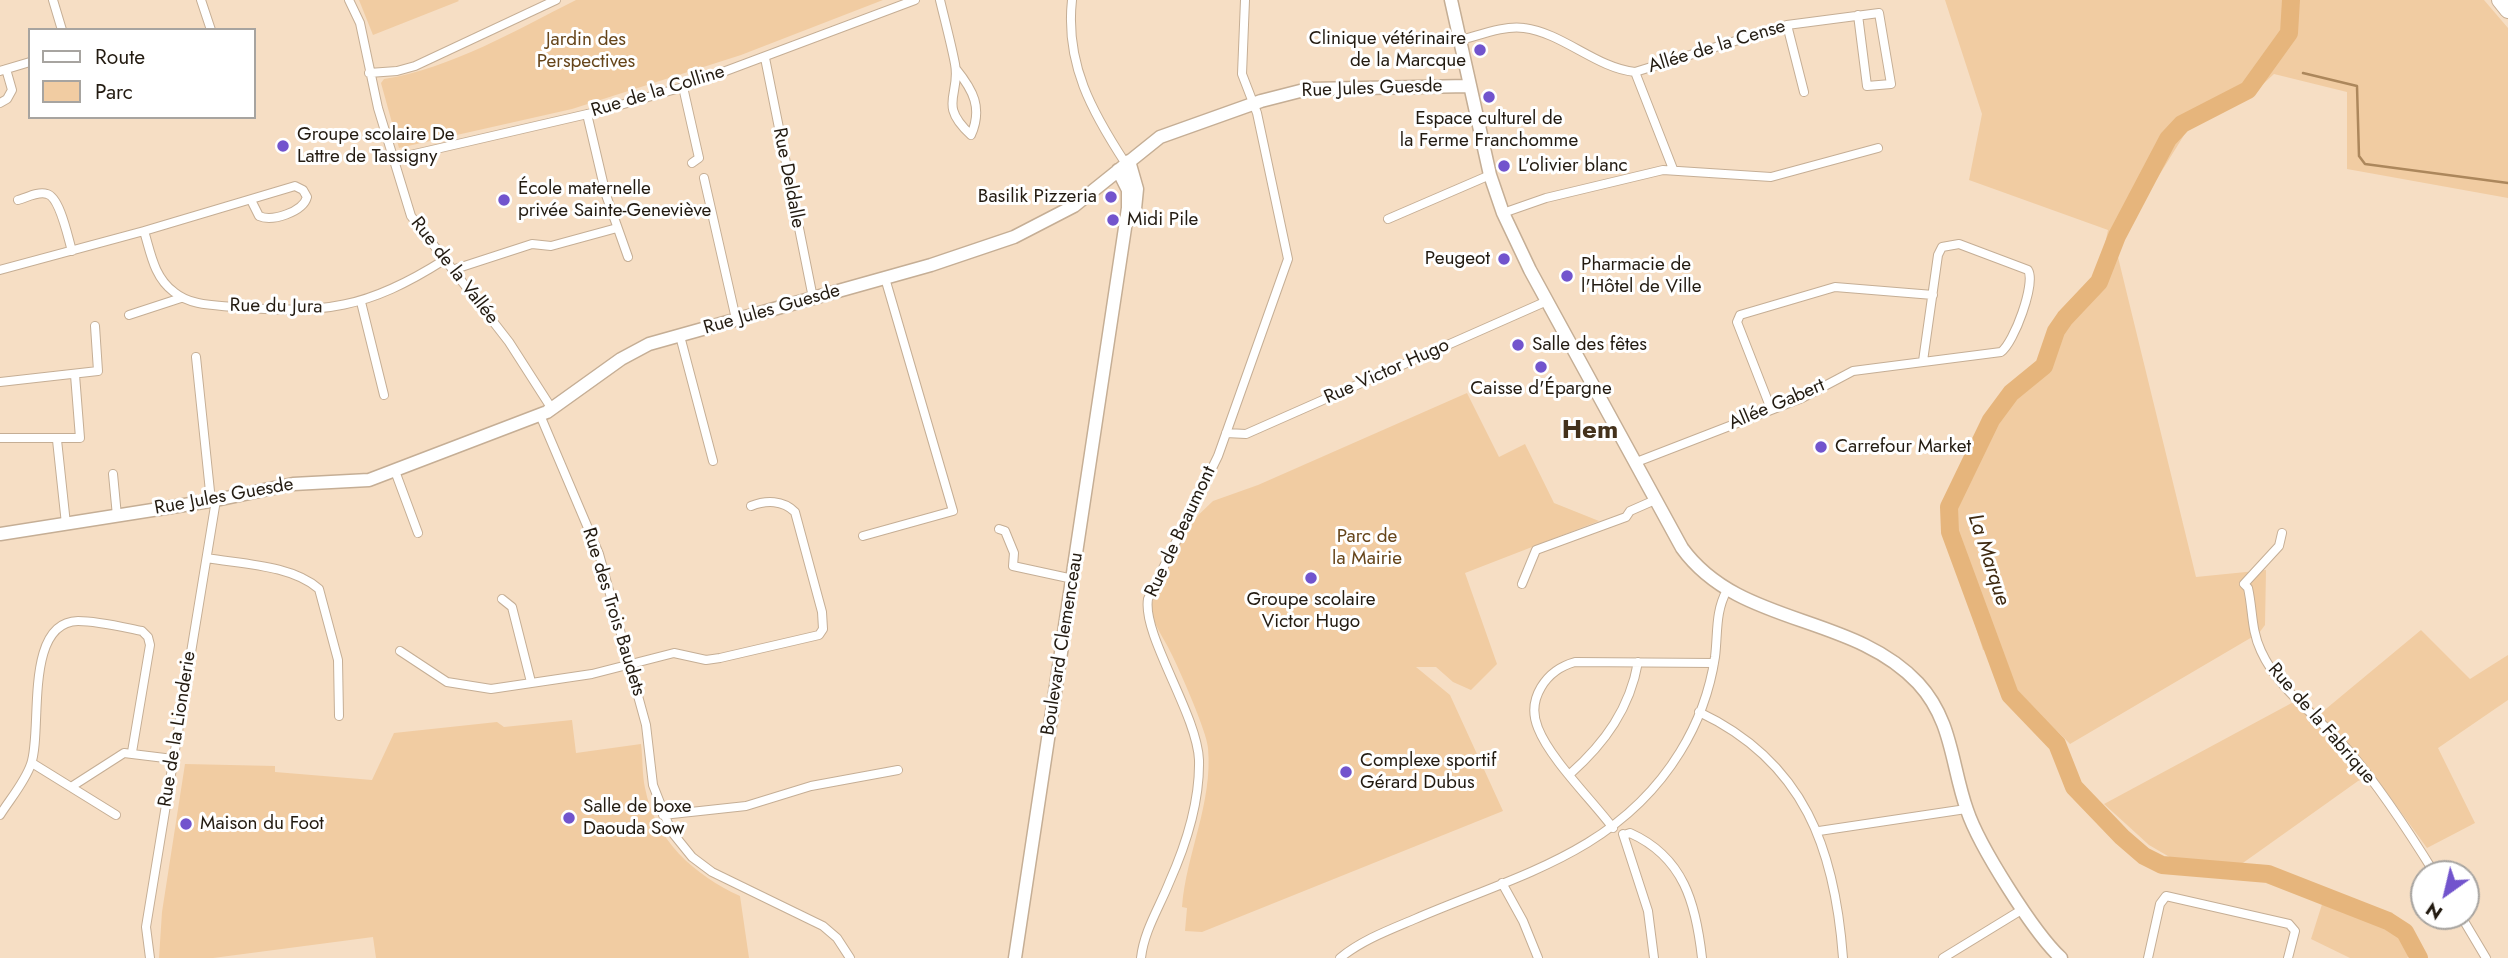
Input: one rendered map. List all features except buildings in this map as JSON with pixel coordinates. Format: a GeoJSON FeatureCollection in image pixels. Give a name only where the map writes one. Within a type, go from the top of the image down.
{"type":"FeatureCollection","features":[{"type":"Feature","properties":{"kind":"highway"},"geometry":{"type":"LineString","coordinates":[[2500,0],[2508,10]]}},
{"type":"Feature","properties":{"kind":"street"},"geometry":{"type":"LineString","coordinates":[[54,0],[61,28]]}},
{"type":"Feature","properties":{"kind":"street"},"geometry":{"type":"LineString","coordinates":[[201,0],[210,28]]}},
{"type":"Feature","properties":{"kind":"street","name":"Rue de la Vallée"},"geometry":{"type":"LineString","coordinates":[[349,0],[360,23],[369,73],[411,216],[515,350],[552,409]]}},
{"type":"Feature","properties":{"kind":"street"},"geometry":{"type":"LineString","coordinates":[[369,73],[397,71],[415,66],[556,0]]}},
{"type":"Feature","properties":{"kind":"street","name":"Rue de la Colline"},"geometry":{"type":"LineString","coordinates":[[393,159],[587,114],[683,87],[915,0]]}},
{"type":"Feature","properties":{"kind":"street"},"geometry":{"type":"LineString","coordinates":[[940,0],[956,69],[952,92],[953,109],[960,124],[971,135],[977,118],[976,103],[970,87],[956,69]]}},
{"type":"Feature","properties":{"kind":"street"},"geometry":{"type":"LineString","coordinates":[[1072,0],[1072,40],[1078,77],[1096,119],[1124,165]]}},
{"type":"Feature","properties":{"kind":"street","name":"Rue de Beaumont"},"geometry":{"type":"LineString","coordinates":[[1141,958],[1148,932],[1189,835],[1199,766],[1194,734],[1150,623],[1147,605],[1163,562],[1226,433],[1288,259],[1254,104],[1242,69],[1245,0]]}},
{"type":"Feature","properties":{"kind":"street"},"geometry":{"type":"LineString","coordinates":[[1451,0],[1490,175],[1503,213],[1546,301],[1687,555],[1727,590],[1761,606],[1861,641],[1909,675],[1931,699],[1944,722],[1966,809],[2023,909],[2045,941],[2061,958]]}},
{"type":"Feature","properties":{"kind":"street"},"geometry":{"type":"LineString","coordinates":[[1879,13],[1891,84],[1867,86],[1858,15],[1879,13]]}},
{"type":"Feature","properties":{"kind":"street","name":"Allée de la Cense"},"geometry":{"type":"LineString","coordinates":[[1461,40],[1512,27],[1528,28],[1615,67],[1635,72],[1787,25],[1858,15]]}},
{"type":"Feature","properties":{"kind":"street"},"geometry":{"type":"LineString","coordinates":[[1787,25],[1804,92]]}},
{"type":"Feature","properties":{"kind":"street","name":"Rue Deldalle"},"geometry":{"type":"LineString","coordinates":[[765,58],[813,298]]}},
{"type":"Feature","properties":{"kind":"street"},"geometry":{"type":"LineString","coordinates":[[0,103],[8,99],[12,90],[3,70],[28,63]]}},
{"type":"Feature","properties":{"kind":"street"},"geometry":{"type":"LineString","coordinates":[[1635,72],[1673,169]]}},
{"type":"Feature","properties":{"kind":"street","name":"Rue Jules Guesde"},"geometry":{"type":"LineString","coordinates":[[0,534],[213,501],[297,483],[362,482],[540,415],[629,354],[736,319],[957,257],[1036,227],[1069,209],[1166,134],[1308,89],[1469,86]]}},
{"type":"Feature","properties":{"kind":"street"},"geometry":{"type":"LineString","coordinates":[[683,87],[699,158],[692,163]]}},
{"type":"Feature","properties":{"kind":"street"},"geometry":{"type":"LineString","coordinates":[[587,114],[603,187],[628,257]]}},
{"type":"Feature","properties":{"kind":"street"},"geometry":{"type":"LineString","coordinates":[[1503,213],[1546,198],[1673,169],[1771,177],[1878,148]]}},
{"type":"Feature","properties":{"kind":"street","name":"Boulevard Clemenceau"},"geometry":{"type":"LineString","coordinates":[[1015,958],[1112,330],[1138,197],[1135,176],[1124,165]]}},
{"type":"Feature","properties":{"kind":"street"},"geometry":{"type":"LineString","coordinates":[[1388,219],[1490,175]]}},
{"type":"Feature","properties":{"kind":"street"},"geometry":{"type":"LineString","coordinates":[[704,178],[736,319]]}},
{"type":"Feature","properties":{"kind":"street"},"geometry":{"type":"LineString","coordinates":[[0,270],[295,186],[303,190],[307,197],[299,209],[267,219],[256,213],[251,200]]}},
{"type":"Feature","properties":{"kind":"street"},"geometry":{"type":"LineString","coordinates":[[18,200],[41,193],[51,195],[57,202],[72,251]]}},
{"type":"Feature","properties":{"kind":"street"},"geometry":{"type":"LineString","coordinates":[[452,270],[533,244],[551,246],[617,228]]}},
{"type":"Feature","properties":{"kind":"street"},"geometry":{"type":"LineString","coordinates":[[144,231],[156,272],[167,287],[181,298]]}},
{"type":"Feature","properties":{"kind":"street","name":"Allée Gabert"},"geometry":{"type":"LineString","coordinates":[[1634,463],[1808,395],[1853,371],[1923,362],[2004,350],[2009,344],[2032,277],[2023,267],[1951,243],[1942,247],[1938,255],[1923,362]]}},
{"type":"Feature","properties":{"kind":"street","name":"Rue du Jura"},"geometry":{"type":"LineString","coordinates":[[181,298],[209,305],[297,311],[361,303],[393,289],[444,260]]}},
{"type":"Feature","properties":{"kind":"street"},"geometry":{"type":"LineString","coordinates":[[863,536],[953,511],[885,278]]}},
{"type":"Feature","properties":{"kind":"street"},"geometry":{"type":"LineString","coordinates":[[1771,410],[1737,322],[1740,315],[1830,288],[1933,295]]}},
{"type":"Feature","properties":{"kind":"street"},"geometry":{"type":"LineString","coordinates":[[130,315],[181,298]]}},
{"type":"Feature","properties":{"kind":"street","name":"Rue Victor Hugo"},"geometry":{"type":"LineString","coordinates":[[1226,433],[1246,434],[1546,301]]}},
{"type":"Feature","properties":{"kind":"street"},"geometry":{"type":"LineString","coordinates":[[361,303],[384,395]]}},
{"type":"Feature","properties":{"kind":"street"},"geometry":{"type":"LineString","coordinates":[[0,382],[98,372],[95,326]]}},
{"type":"Feature","properties":{"kind":"street"},"geometry":{"type":"LineString","coordinates":[[680,336],[713,461]]}},
{"type":"Feature","properties":{"kind":"street","name":"Rue de la Lionderie"},"geometry":{"type":"LineString","coordinates":[[150,958],[146,927],[213,501],[196,357]]}},
{"type":"Feature","properties":{"kind":"street"},"geometry":{"type":"LineString","coordinates":[[57,440],[80,438],[75,375]]}},
{"type":"Feature","properties":{"kind":"street","name":"Rue des Trois Baudets"},"geometry":{"type":"LineString","coordinates":[[540,415],[599,554],[646,725],[653,785],[663,815],[676,839],[702,866],[823,926],[837,938],[850,958]]}},
{"type":"Feature","properties":{"kind":"street"},"geometry":{"type":"LineString","coordinates":[[0,438],[56,436],[66,524]]}},
{"type":"Feature","properties":{"kind":"street"},"geometry":{"type":"LineString","coordinates":[[395,471],[418,533]]}},
{"type":"Feature","properties":{"kind":"street"},"geometry":{"type":"LineString","coordinates":[[113,474],[117,516]]}},
{"type":"Feature","properties":{"kind":"street"},"geometry":{"type":"LineString","coordinates":[[1522,584],[1536,550],[1573,534],[1579,536],[1626,517],[1630,511],[1655,500]]}},
{"type":"Feature","properties":{"kind":"street"},"geometry":{"type":"LineString","coordinates":[[400,651],[436,676],[468,687],[491,689],[592,674],[674,653],[706,660],[819,635],[823,629],[822,612],[795,512],[783,504],[764,501],[751,506]]}},
{"type":"Feature","properties":{"kind":"street"},"geometry":{"type":"LineString","coordinates":[[999,529],[1005,531],[1010,541],[1013,566],[1073,579]]}},
{"type":"Feature","properties":{"kind":"street","name":"Rue de la Fabrique"},"geometry":{"type":"LineString","coordinates":[[2282,533],[2279,546],[2244,584],[2248,588],[2252,623],[2261,652],[2283,685],[2319,718],[2364,771],[2425,860]]}},
{"type":"Feature","properties":{"kind":"street"},"geometry":{"type":"LineString","coordinates":[[206,558],[280,572],[308,580],[319,589],[338,660],[339,716]]}},
{"type":"Feature","properties":{"kind":"street"},"geometry":{"type":"LineString","coordinates":[[1340,958],[1377,936],[1574,853],[1614,826],[1660,781],[1683,747],[1699,712],[1714,663],[1718,609],[1727,590]]}},
{"type":"Feature","properties":{"kind":"street"},"geometry":{"type":"LineString","coordinates":[[502,598],[512,607],[531,682]]}},
{"type":"Feature","properties":{"kind":"street"},"geometry":{"type":"LineString","coordinates":[[0,815],[32,763],[42,655],[58,629],[79,621],[142,631],[149,639],[132,752]]}},
{"type":"Feature","properties":{"kind":"street"},"geometry":{"type":"LineString","coordinates":[[1624,835],[1570,774],[1538,728],[1535,710],[1541,686],[1556,670],[1575,662],[1714,663]]}},
{"type":"Feature","properties":{"kind":"street"},"geometry":{"type":"LineString","coordinates":[[1570,774],[1609,734],[1626,702],[1638,662]]}},
{"type":"Feature","properties":{"kind":"street"},"geometry":{"type":"LineString","coordinates":[[1699,712],[1729,729],[1768,761],[1803,804],[1819,831],[1838,899],[1843,958]]}},
{"type":"Feature","properties":{"kind":"street"},"geometry":{"type":"LineString","coordinates":[[71,787],[116,757],[132,752],[173,759]]}},
{"type":"Feature","properties":{"kind":"street"},"geometry":{"type":"LineString","coordinates":[[32,763],[116,815]]}},
{"type":"Feature","properties":{"kind":"street"},"geometry":{"type":"LineString","coordinates":[[663,815],[746,806],[811,786],[898,770]]}},
{"type":"Feature","properties":{"kind":"street"},"geometry":{"type":"LineString","coordinates":[[1819,831],[1966,809]]}},
{"type":"Feature","properties":{"kind":"street"},"geometry":{"type":"LineString","coordinates":[[1624,835],[1630,833],[1656,848],[1685,883],[1695,907],[1702,958]]}},
{"type":"Feature","properties":{"kind":"street"},"geometry":{"type":"LineString","coordinates":[[1624,835],[1623,842],[1648,911],[1654,958]]}},
{"type":"Feature","properties":{"kind":"street"},"geometry":{"type":"LineString","coordinates":[[1502,883],[1523,921],[1538,958]]}},
{"type":"Feature","properties":{"kind":"street"},"geometry":{"type":"LineString","coordinates":[[2148,958],[2162,900],[2171,897],[2289,924],[2295,931],[2288,958]]}},
{"type":"Feature","properties":{"kind":"street"},"geometry":{"type":"LineString","coordinates":[[1943,958],[2023,909]]}},
{"type":"Feature","properties":{"kind":"street"},"geometry":{"type":"LineString","coordinates":[[2469,930],[2486,958]]}},
{"type":"Feature","properties":{"kind":"green space"},"geometry":{"type":"Polygon","coordinates":[[[359,0],[458,0],[459,1],[373,35],[359,0]]]}},
{"type":"Feature","properties":{"kind":"green space","name":"Jardin des Perspectives"},"geometry":{"type":"Polygon","coordinates":[[[576,0],[883,0],[741,55],[572,109],[399,148],[381,83],[384,79],[409,74],[459,57],[576,0]]]}},
{"type":"Feature","properties":{"kind":"green space"},"geometry":{"type":"Polygon","coordinates":[[[1945,0],[2484,0],[2508,28],[2508,198],[2347,169],[2347,92],[2274,74],[2249,97],[2191,124],[2135,214],[2117,253],[2196,577],[2266,570],[2265,625],[2259,633],[2070,744],[2017,690],[2004,655],[1983,650],[1942,518],[1954,482],[2001,397],[2041,362],[2065,309],[2099,271],[2108,230],[1969,180],[1982,114],[1945,0]]]}},
{"type":"Feature","properties":{"kind":"green space","name":"Parc de la Mairie"},"geometry":{"type":"Polygon","coordinates":[[[1467,393],[1499,457],[1525,444],[1554,503],[1599,521],[1465,573],[1497,664],[1471,690],[1453,682],[1436,667],[1416,667],[1450,695],[1503,811],[1202,932],[1185,931],[1187,908],[1182,907],[1184,887],[1207,789],[1208,748],[1192,701],[1155,624],[1151,605],[1190,523],[1213,501],[1258,485],[1467,393]]]}},
{"type":"Feature","properties":{"kind":"green space"},"geometry":{"type":"Polygon","coordinates":[[[2421,630],[2470,679],[2508,655],[2508,700],[2438,748],[2475,823],[2427,848],[2374,775],[2358,781],[2240,865],[2173,859],[2149,845],[2104,804],[2301,698],[2321,713],[2421,630]]]}},
{"type":"Feature","properties":{"kind":"green space"},"geometry":{"type":"Polygon","coordinates":[[[572,720],[576,753],[641,744],[645,788],[658,824],[679,854],[692,866],[707,878],[740,896],[749,958],[376,958],[373,937],[213,958],[159,958],[162,912],[185,764],[275,766],[275,772],[372,780],[394,733],[497,722],[504,727],[572,720]]]}},
{"type":"Feature","properties":{"kind":"green space"},"geometry":{"type":"Polygon","coordinates":[[[2324,898],[2386,923],[2406,940],[2414,952],[2407,958],[2350,958],[2311,939],[2324,898]]]}},
{"type":"Feature","properties":{"kind":"waterway","name":"La Marque"},"geometry":{"type":"LineString","coordinates":[[2291,0],[2289,33],[2248,90],[2182,124],[2168,139],[2117,236],[2099,282],[2056,331],[2044,366],[2011,393],[1991,420],[1949,507],[1950,532],[2010,695],[2057,744],[2074,787],[2122,837],[2144,856],[2162,865],[2268,874],[2388,921],[2405,932],[2419,958]]}},
{"type":"Feature","properties":{"kind":"waterway"},"geometry":{"type":"LineString","coordinates":[[2303,73],[2357,86],[2359,156],[2365,164],[2508,183]]}},
{"type":"Feature","properties":{"kind":"place","name":"Clinique vétérinaire de la Marcque"},"geometry":{"type":"Point","coordinates":[1480,50]}},
{"type":"Feature","properties":{"kind":"place","name":"Espace culturel de la Ferme Franchomme"},"geometry":{"type":"Point","coordinates":[1489,97]}},
{"type":"Feature","properties":{"kind":"place","name":"Groupe scolaire De Lattre de Tassigny"},"geometry":{"type":"Point","coordinates":[283,146]}},
{"type":"Feature","properties":{"kind":"place","name":"L'olivier blanc"},"geometry":{"type":"Point","coordinates":[1504,166]}},
{"type":"Feature","properties":{"kind":"place","name":"Basilik Pizzeria"},"geometry":{"type":"Point","coordinates":[1111,197]}},
{"type":"Feature","properties":{"kind":"place","name":"École maternelle privée Sainte-Geneviève"},"geometry":{"type":"Point","coordinates":[504,200]}},
{"type":"Feature","properties":{"kind":"place","name":"Midi Pile"},"geometry":{"type":"Point","coordinates":[1113,220]}},
{"type":"Feature","properties":{"kind":"place","name":"Peugeot"},"geometry":{"type":"Point","coordinates":[1504,259]}},
{"type":"Feature","properties":{"kind":"place","name":"Pharmacie de l'Hôtel de Ville"},"geometry":{"type":"Point","coordinates":[1567,276]}},
{"type":"Feature","properties":{"kind":"place","name":"Salle des fêtes"},"geometry":{"type":"Point","coordinates":[1518,345]}},
{"type":"Feature","properties":{"kind":"place","name":"Caisse d'Épargne"},"geometry":{"type":"Point","coordinates":[1541,367]}},
{"type":"Feature","properties":{"kind":"place","name":"Carrefour Market"},"geometry":{"type":"Point","coordinates":[1821,447]}},
{"type":"Feature","properties":{"kind":"place","name":"Groupe scolaire Victor Hugo"},"geometry":{"type":"Point","coordinates":[1311,578]}},
{"type":"Feature","properties":{"kind":"place","name":"Complexe sportif Gérard Dubus"},"geometry":{"type":"Point","coordinates":[1346,772]}},
{"type":"Feature","properties":{"kind":"place","name":"Salle de boxe Daouda Sow"},"geometry":{"type":"Point","coordinates":[569,818]}},
{"type":"Feature","properties":{"kind":"place","name":"Maison du Foot"},"geometry":{"type":"Point","coordinates":[186,824]}},
{"type":"Feature","properties":{"kind":"district","name":"Hem"},"geometry":{"type":"Point","coordinates":[1590,432]}}]}
